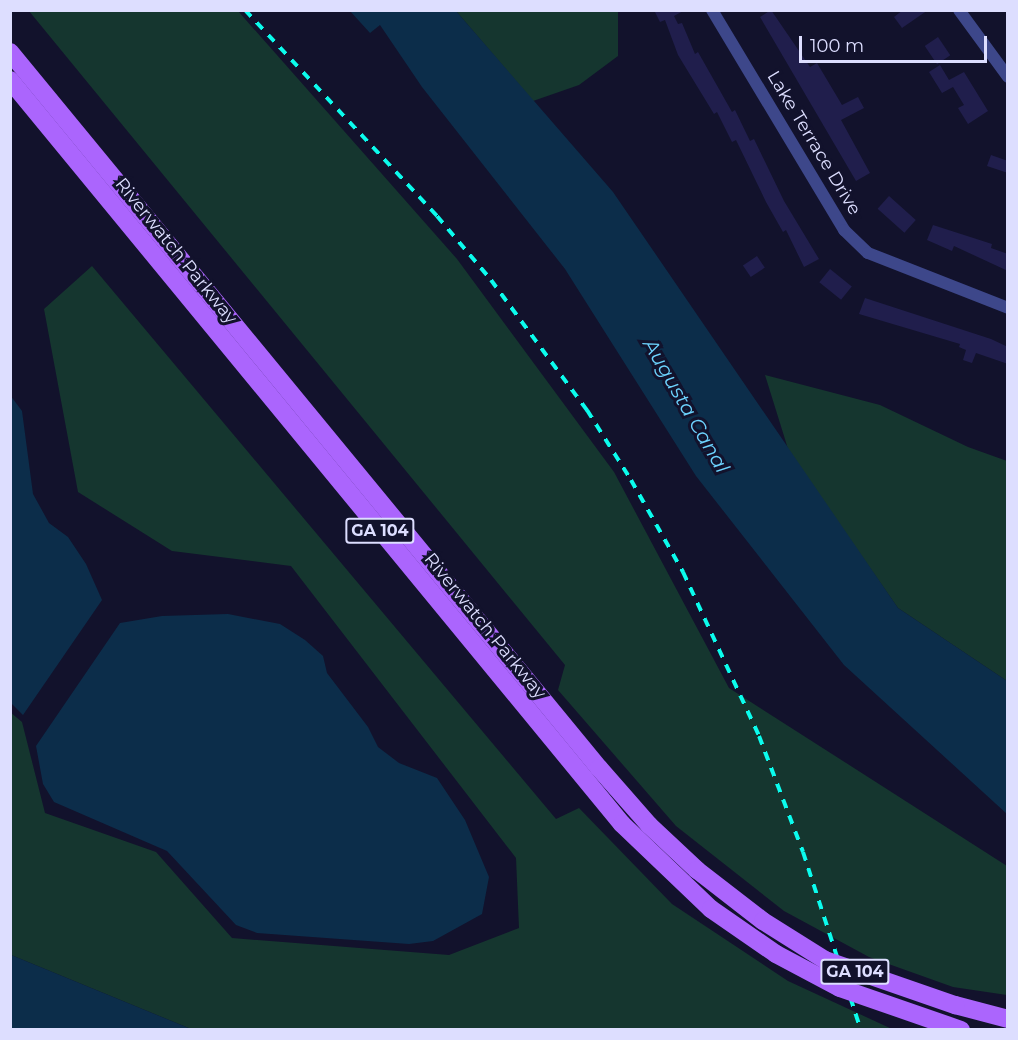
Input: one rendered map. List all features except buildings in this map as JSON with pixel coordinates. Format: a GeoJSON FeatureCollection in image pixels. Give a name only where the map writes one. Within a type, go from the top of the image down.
{"type":"FeatureCollection","features":[{"type":"Feature","properties":{"kind":"main road","name":"Riverwatch Parkway"},"geometry":{"type":"LineString","coordinates":[[10,52],[599,768],[657,833],[763,921],[825,960],[955,1005],[1008,1019]]}},
{"type":"Feature","properties":{"kind":"main road","name":"Riverwatch Parkway"},"geometry":{"type":"LineString","coordinates":[[10,80],[622,824],[711,909],[776,954],[840,988],[961,1029]]}},
{"type":"Feature","properties":{"kind":"street","name":"Lake Terrace Drive"},"geometry":{"type":"LineString","coordinates":[[712,10],[844,230],[868,254],[1008,308]]}},
{"type":"Feature","properties":{"kind":"street"},"geometry":{"type":"LineString","coordinates":[[959,10],[1008,77]]}},
{"type":"Feature","properties":{"kind":"green space"},"geometry":{"type":"Polygon","coordinates":[[[29,11],[238,11],[457,259],[614,472],[729,688],[1007,866],[1007,995],[953,987],[869,957],[784,911],[676,826],[558,690],[565,665],[29,11]]]}},
{"type":"Feature","properties":{"kind":"green space"},"geometry":{"type":"Polygon","coordinates":[[[456,11],[618,11],[618,56],[579,85],[533,101],[456,11]]]}},
{"type":"Feature","properties":{"kind":"green space"},"geometry":{"type":"Polygon","coordinates":[[[92,266],[556,819],[579,808],[672,904],[788,981],[892,1029],[191,1029],[11,955],[10,712],[22,722],[45,813],[156,852],[232,938],[449,955],[519,928],[516,858],[291,566],[172,551],[78,492],[44,309],[92,266]]]}},
{"type":"Feature","properties":{"kind":"green space"},"geometry":{"type":"Polygon","coordinates":[[[765,375],[880,405],[968,447],[1007,461],[1007,681],[898,608],[789,452],[765,375]]]}},
{"type":"Feature","properties":{"kind":"water","name":"Augusta Canal"},"geometry":{"type":"Polygon","coordinates":[[[350,11],[456,11],[613,192],[898,608],[1007,681],[1007,814],[844,665],[696,476],[565,269],[422,87],[380,25],[370,33],[350,11]]]}},
{"type":"Feature","properties":{"kind":"water"},"geometry":{"type":"Polygon","coordinates":[[[10,395],[22,411],[33,494],[49,523],[68,537],[86,564],[102,600],[23,715],[10,702],[10,395]]]}},
{"type":"Feature","properties":{"kind":"water"},"geometry":{"type":"Polygon","coordinates":[[[228,614],[280,624],[305,640],[323,656],[327,673],[368,727],[378,747],[399,763],[437,778],[465,820],[489,877],[482,914],[433,941],[409,944],[257,933],[236,925],[167,851],[54,802],[43,784],[36,746],[120,623],[162,616],[228,614]]]}},
{"type":"Feature","properties":{"kind":"water"},"geometry":{"type":"Polygon","coordinates":[[[11,955],[191,1029],[11,1029],[11,955]]]}},
{"type":"Feature","properties":{"kind":"railway"},"geometry":{"type":"LineString","coordinates":[[245,10],[437,216],[491,280],[587,410],[631,480],[683,572],[759,736],[803,852],[861,1030]]}}]}
